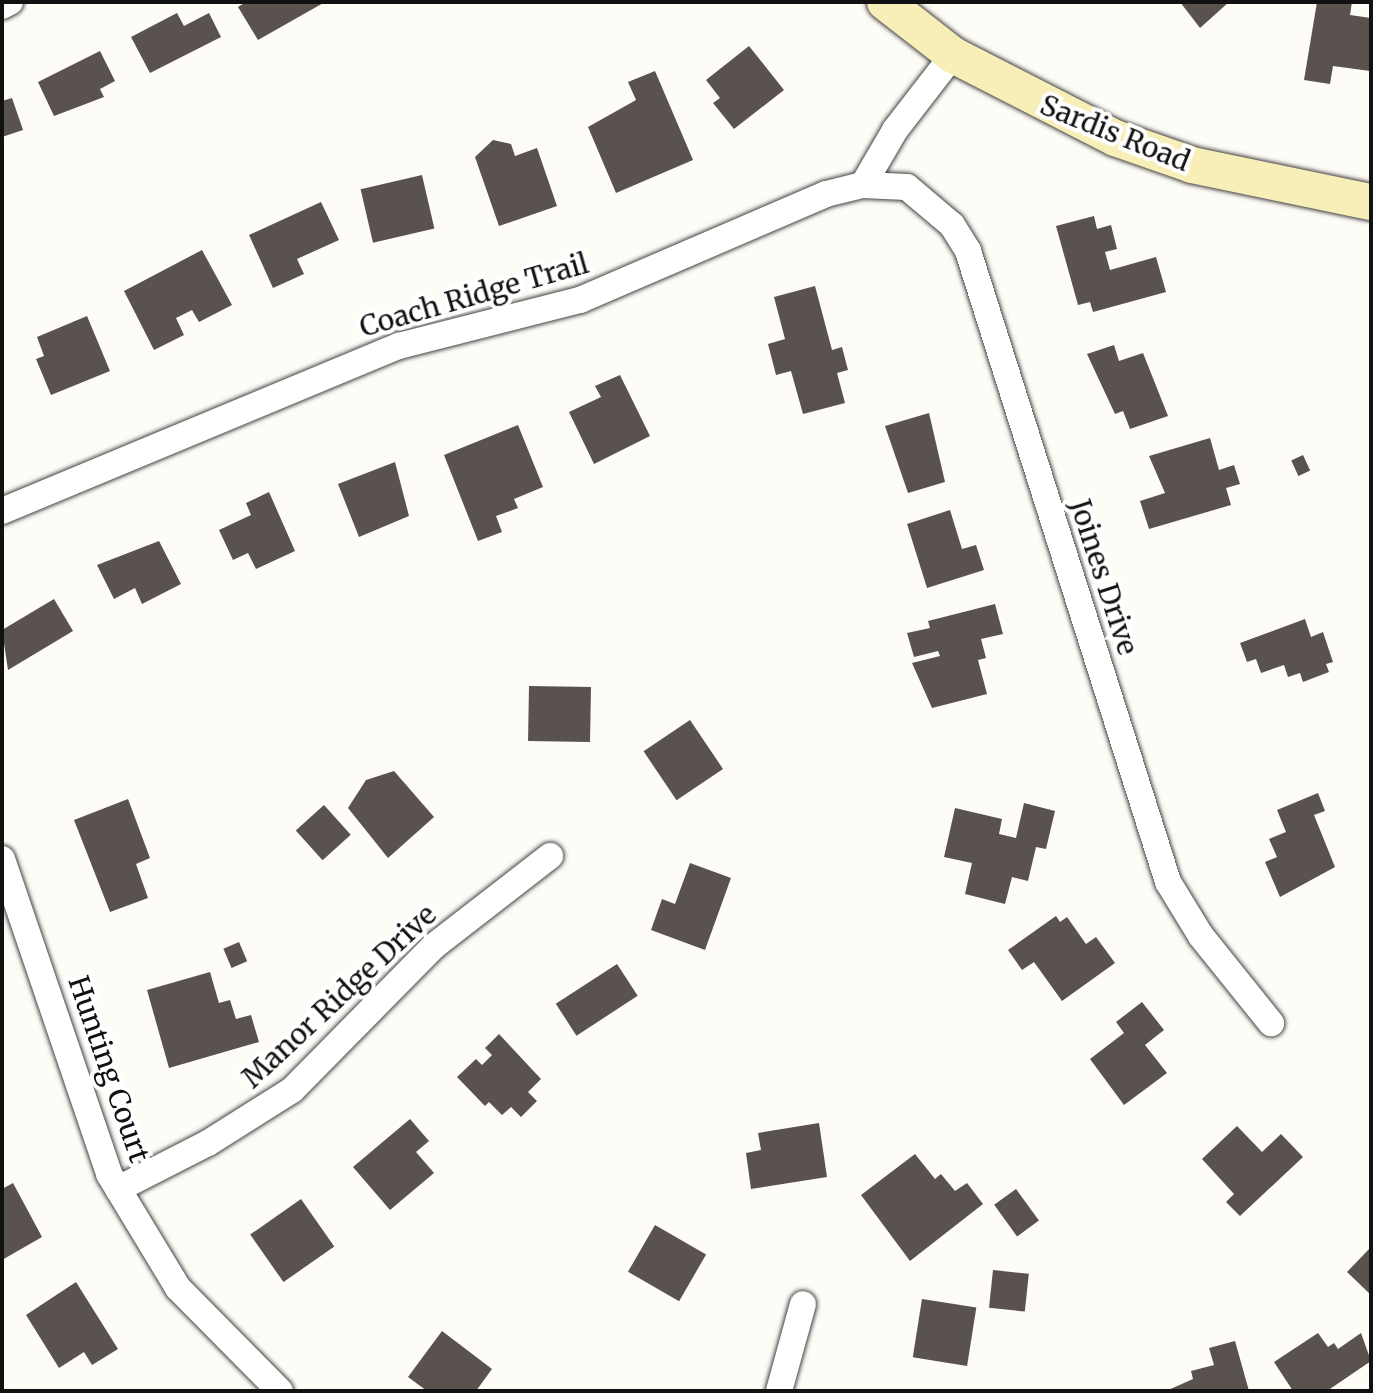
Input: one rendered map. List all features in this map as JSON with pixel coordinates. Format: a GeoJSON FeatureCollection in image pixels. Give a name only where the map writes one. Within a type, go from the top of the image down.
{"type":"FeatureCollection","features":[{"type":"Feature","properties":{"kind":"main road","name":"Sardis Road"},"geometry":{"type":"LineString","coordinates":[[885,2],[953,55],[1039,104],[1151,152],[1371,202]]}},
{"type":"Feature","properties":{"kind":"street"},"geometry":{"type":"LineString","coordinates":[[2,6],[10,2]]}},
{"type":"Feature","properties":{"kind":"street"},"geometry":{"type":"LineString","coordinates":[[863,185],[895,130],[953,55]]}},
{"type":"Feature","properties":{"kind":"street","name":"Coach Ridge Trail"},"geometry":{"type":"LineString","coordinates":[[2,511],[399,346],[580,300],[826,194],[863,185]]}},
{"type":"Feature","properties":{"kind":"street","name":"Joines Drive"},"geometry":{"type":"LineString","coordinates":[[863,185],[907,187],[952,225],[968,251],[1168,882],[1201,936],[1271,1023]]}},
{"type":"Feature","properties":{"kind":"street","name":"Manor Ridge Drive"},"geometry":{"type":"LineString","coordinates":[[118,1189],[208,1143],[292,1090],[434,946],[550,856]]}},
{"type":"Feature","properties":{"kind":"street","name":"Hunting Court"},"geometry":{"type":"LineString","coordinates":[[2,859],[90,1127],[118,1189],[178,1288],[280,1391]]}},
{"type":"Feature","properties":{"kind":"street"},"geometry":{"type":"LineString","coordinates":[[779,1391],[803,1304]]}},
{"type":"Feature","properties":{"kind":"building"},"geometry":{"type":"Polygon","coordinates":[[[246,2],[325,2],[258,40],[238,7],[246,2]]]}},
{"type":"Feature","properties":{"kind":"building"},"geometry":{"type":"Polygon","coordinates":[[[1180,2],[1229,2],[1200,28],[1180,2]]]}},
{"type":"Feature","properties":{"kind":"building"},"geometry":{"type":"Polygon","coordinates":[[[1317,2],[1352,2],[1350,15],[1371,18],[1370,71],[1333,66],[1330,84],[1304,80],[1317,2]]]}},
{"type":"Feature","properties":{"kind":"building"},"geometry":{"type":"Polygon","coordinates":[[[177,13],[184,26],[209,13],[221,37],[150,73],[131,37],[177,13]]]}},
{"type":"Feature","properties":{"kind":"building"},"geometry":{"type":"Polygon","coordinates":[[[749,46],[784,90],[734,129],[713,103],[720,98],[706,80],[749,46]]]}},
{"type":"Feature","properties":{"kind":"building"},"geometry":{"type":"Polygon","coordinates":[[[100,51],[115,81],[100,89],[104,97],[54,116],[38,82],[100,51]]]}},
{"type":"Feature","properties":{"kind":"building"},"geometry":{"type":"Polygon","coordinates":[[[655,71],[693,160],[616,193],[588,127],[636,100],[628,82],[655,71]]]}},
{"type":"Feature","properties":{"kind":"building"},"geometry":{"type":"Polygon","coordinates":[[[12,98],[23,130],[2,137],[2,101],[12,98]]]}},
{"type":"Feature","properties":{"kind":"building"},"geometry":{"type":"Polygon","coordinates":[[[493,140],[511,144],[515,156],[537,148],[557,206],[499,226],[475,157],[493,140]]]}},
{"type":"Feature","properties":{"kind":"building"},"geometry":{"type":"Polygon","coordinates":[[[422,175],[434,229],[373,243],[361,189],[422,175]]]}},
{"type":"Feature","properties":{"kind":"building"},"geometry":{"type":"Polygon","coordinates":[[[321,202],[339,240],[297,259],[304,274],[273,288],[249,235],[321,202]]]}},
{"type":"Feature","properties":{"kind":"building"},"geometry":{"type":"Polygon","coordinates":[[[1094,216],[1097,229],[1111,225],[1117,249],[1105,252],[1110,270],[1156,257],[1166,292],[1093,312],[1090,302],[1078,305],[1056,226],[1094,216]]]}},
{"type":"Feature","properties":{"kind":"building"},"geometry":{"type":"Polygon","coordinates":[[[202,250],[232,305],[199,322],[192,310],[176,318],[184,335],[154,350],[124,291],[202,250]]]}},
{"type":"Feature","properties":{"kind":"building"},"geometry":{"type":"Polygon","coordinates":[[[815,286],[832,350],[842,347],[848,370],[837,373],[845,403],[803,414],[791,371],[776,375],[768,344],[785,339],[774,297],[815,286]]]}},
{"type":"Feature","properties":{"kind":"building"},"geometry":{"type":"Polygon","coordinates":[[[87,316],[110,371],[51,395],[36,359],[44,356],[37,337],[87,316]]]}},
{"type":"Feature","properties":{"kind":"building"},"geometry":{"type":"Polygon","coordinates":[[[1114,345],[1119,361],[1143,353],[1168,416],[1130,429],[1123,411],[1115,414],[1087,354],[1114,345]]]}},
{"type":"Feature","properties":{"kind":"building"},"geometry":{"type":"Polygon","coordinates":[[[620,375],[650,436],[594,464],[569,412],[601,397],[595,386],[620,375]]]}},
{"type":"Feature","properties":{"kind":"building"},"geometry":{"type":"Polygon","coordinates":[[[929,413],[945,482],[908,493],[885,426],[929,413]]]}},
{"type":"Feature","properties":{"kind":"building"},"geometry":{"type":"Polygon","coordinates":[[[518,425],[543,487],[514,499],[518,508],[496,516],[502,532],[478,541],[444,455],[518,425]]]}},
{"type":"Feature","properties":{"kind":"building"},"geometry":{"type":"Polygon","coordinates":[[[1210,438],[1219,470],[1234,465],[1240,484],[1226,488],[1231,505],[1149,529],[1140,501],[1165,493],[1149,456],[1210,438]]]}},
{"type":"Feature","properties":{"kind":"building"},"geometry":{"type":"Polygon","coordinates":[[[1303,455],[1310,470],[1298,476],[1291,460],[1303,455]]]}},
{"type":"Feature","properties":{"kind":"building"},"geometry":{"type":"Polygon","coordinates":[[[395,462],[409,516],[359,537],[338,484],[395,462]]]}},
{"type":"Feature","properties":{"kind":"building"},"geometry":{"type":"Polygon","coordinates":[[[269,492],[295,551],[256,569],[248,553],[233,560],[219,530],[251,515],[246,503],[269,492]]]}},
{"type":"Feature","properties":{"kind":"building"},"geometry":{"type":"Polygon","coordinates":[[[950,510],[962,549],[976,545],[984,570],[927,588],[907,524],[950,510]]]}},
{"type":"Feature","properties":{"kind":"building"},"geometry":{"type":"Polygon","coordinates":[[[159,541],[181,584],[142,604],[135,588],[114,599],[97,565],[159,541]]]}},
{"type":"Feature","properties":{"kind":"building"},"geometry":{"type":"Polygon","coordinates":[[[54,599],[73,631],[8,670],[2,630],[54,599]]]}},
{"type":"Feature","properties":{"kind":"building"},"geometry":{"type":"Polygon","coordinates":[[[995,604],[1003,634],[981,639],[986,658],[978,660],[987,694],[932,708],[912,663],[940,656],[938,651],[914,657],[907,633],[930,628],[928,621],[995,604]]]}},
{"type":"Feature","properties":{"kind":"building"},"geometry":{"type":"Polygon","coordinates":[[[1305,619],[1311,637],[1323,632],[1333,662],[1326,664],[1329,672],[1303,682],[1300,673],[1288,677],[1284,665],[1261,673],[1256,659],[1247,662],[1240,643],[1305,619]]]}},
{"type":"Feature","properties":{"kind":"building"},"geometry":{"type":"Polygon","coordinates":[[[529,686],[591,687],[590,742],[528,741],[529,686]]]}},
{"type":"Feature","properties":{"kind":"building"},"geometry":{"type":"Polygon","coordinates":[[[690,720],[723,769],[677,800],[644,751],[690,720]]]}},
{"type":"Feature","properties":{"kind":"building"},"geometry":{"type":"Polygon","coordinates":[[[394,771],[434,817],[388,858],[348,808],[366,780],[394,771]]]}},
{"type":"Feature","properties":{"kind":"building"},"geometry":{"type":"Polygon","coordinates":[[[1318,793],[1325,811],[1314,815],[1335,867],[1280,897],[1265,862],[1277,857],[1269,839],[1286,832],[1277,810],[1318,793]]]}},
{"type":"Feature","properties":{"kind":"building"},"geometry":{"type":"Polygon","coordinates":[[[128,799],[150,858],[136,864],[148,898],[110,912],[74,820],[128,799]]]}},
{"type":"Feature","properties":{"kind":"building"},"geometry":{"type":"Polygon","coordinates":[[[1024,803],[1055,811],[1046,849],[1036,847],[1028,881],[1012,877],[1005,904],[965,894],[972,863],[944,857],[955,808],[1002,819],[999,834],[1016,838],[1024,803]]]}},
{"type":"Feature","properties":{"kind":"building"},"geometry":{"type":"Polygon","coordinates":[[[324,805],[351,835],[323,860],[296,830],[324,805]]]}},
{"type":"Feature","properties":{"kind":"building"},"geometry":{"type":"Polygon","coordinates":[[[690,863],[731,878],[705,950],[651,930],[662,899],[675,904],[690,863]]]}},
{"type":"Feature","properties":{"kind":"building"},"geometry":{"type":"Polygon","coordinates":[[[1056,916],[1060,922],[1067,917],[1086,944],[1096,937],[1115,963],[1062,1001],[1034,962],[1022,970],[1008,950],[1056,916]]]}},
{"type":"Feature","properties":{"kind":"building"},"geometry":{"type":"Polygon","coordinates":[[[239,942],[247,961],[232,968],[223,949],[239,942]]]}},
{"type":"Feature","properties":{"kind":"building"},"geometry":{"type":"Polygon","coordinates":[[[617,964],[638,996],[576,1036],[556,1004],[617,964]]]}},
{"type":"Feature","properties":{"kind":"building"},"geometry":{"type":"Polygon","coordinates":[[[210,972],[219,1003],[230,1000],[236,1019],[251,1015],[259,1042],[169,1068],[147,990],[210,972]]]}},
{"type":"Feature","properties":{"kind":"building"},"geometry":{"type":"Polygon","coordinates":[[[1142,1002],[1164,1030],[1145,1045],[1167,1073],[1124,1105],[1090,1059],[1124,1033],[1116,1022],[1142,1002]]]}},
{"type":"Feature","properties":{"kind":"building"},"geometry":{"type":"Polygon","coordinates":[[[499,1034],[541,1079],[528,1092],[537,1101],[521,1117],[511,1107],[502,1115],[489,1102],[485,1106],[457,1077],[476,1059],[482,1065],[492,1055],[485,1048],[499,1034]]]}},
{"type":"Feature","properties":{"kind":"building"},"geometry":{"type":"Polygon","coordinates":[[[410,1119],[429,1141],[416,1152],[434,1173],[390,1210],[353,1167],[410,1119]]]}},
{"type":"Feature","properties":{"kind":"building"},"geometry":{"type":"Polygon","coordinates":[[[819,1123],[827,1177],[751,1189],[746,1153],[761,1150],[758,1133],[819,1123]]]}},
{"type":"Feature","properties":{"kind":"building"},"geometry":{"type":"Polygon","coordinates":[[[1237,1126],[1262,1152],[1281,1134],[1303,1157],[1240,1216],[1226,1202],[1234,1194],[1202,1159],[1237,1126]]]}},
{"type":"Feature","properties":{"kind":"building"},"geometry":{"type":"Polygon","coordinates":[[[915,1154],[935,1179],[941,1174],[955,1191],[967,1183],[983,1204],[910,1261],[861,1195],[915,1154]]]}},
{"type":"Feature","properties":{"kind":"building"},"geometry":{"type":"Polygon","coordinates":[[[13,1183],[42,1237],[2,1260],[2,1189],[13,1183]]]}},
{"type":"Feature","properties":{"kind":"building"},"geometry":{"type":"Polygon","coordinates":[[[1016,1189],[1039,1221],[1017,1236],[994,1205],[1016,1189]]]}},
{"type":"Feature","properties":{"kind":"building"},"geometry":{"type":"Polygon","coordinates":[[[301,1199],[334,1247],[283,1282],[250,1235],[301,1199]]]}},
{"type":"Feature","properties":{"kind":"building"},"geometry":{"type":"Polygon","coordinates":[[[655,1225],[706,1254],[679,1301],[628,1272],[655,1225]]]}},
{"type":"Feature","properties":{"kind":"building"},"geometry":{"type":"Polygon","coordinates":[[[1371,1247],[1371,1295],[1347,1272],[1371,1247]]]}},
{"type":"Feature","properties":{"kind":"building"},"geometry":{"type":"Polygon","coordinates":[[[993,1270],[1029,1274],[1025,1312],[989,1308],[993,1270]]]}},
{"type":"Feature","properties":{"kind":"building"},"geometry":{"type":"Polygon","coordinates":[[[76,1282],[118,1349],[92,1365],[84,1352],[59,1368],[26,1315],[76,1282]]]}},
{"type":"Feature","properties":{"kind":"building"},"geometry":{"type":"Polygon","coordinates":[[[922,1299],[976,1308],[967,1366],[913,1357],[922,1299]]]}},
{"type":"Feature","properties":{"kind":"building"},"geometry":{"type":"Polygon","coordinates":[[[442,1331],[492,1369],[476,1391],[427,1391],[408,1377],[442,1331]]]}},
{"type":"Feature","properties":{"kind":"building"},"geometry":{"type":"Polygon","coordinates":[[[1318,1333],[1328,1347],[1334,1343],[1338,1349],[1361,1333],[1371,1361],[1327,1391],[1293,1391],[1274,1362],[1318,1333]]]}},
{"type":"Feature","properties":{"kind":"building"},"geometry":{"type":"Polygon","coordinates":[[[1235,1341],[1249,1391],[1166,1391],[1193,1379],[1191,1371],[1214,1365],[1209,1348],[1235,1341]]]}}]}
